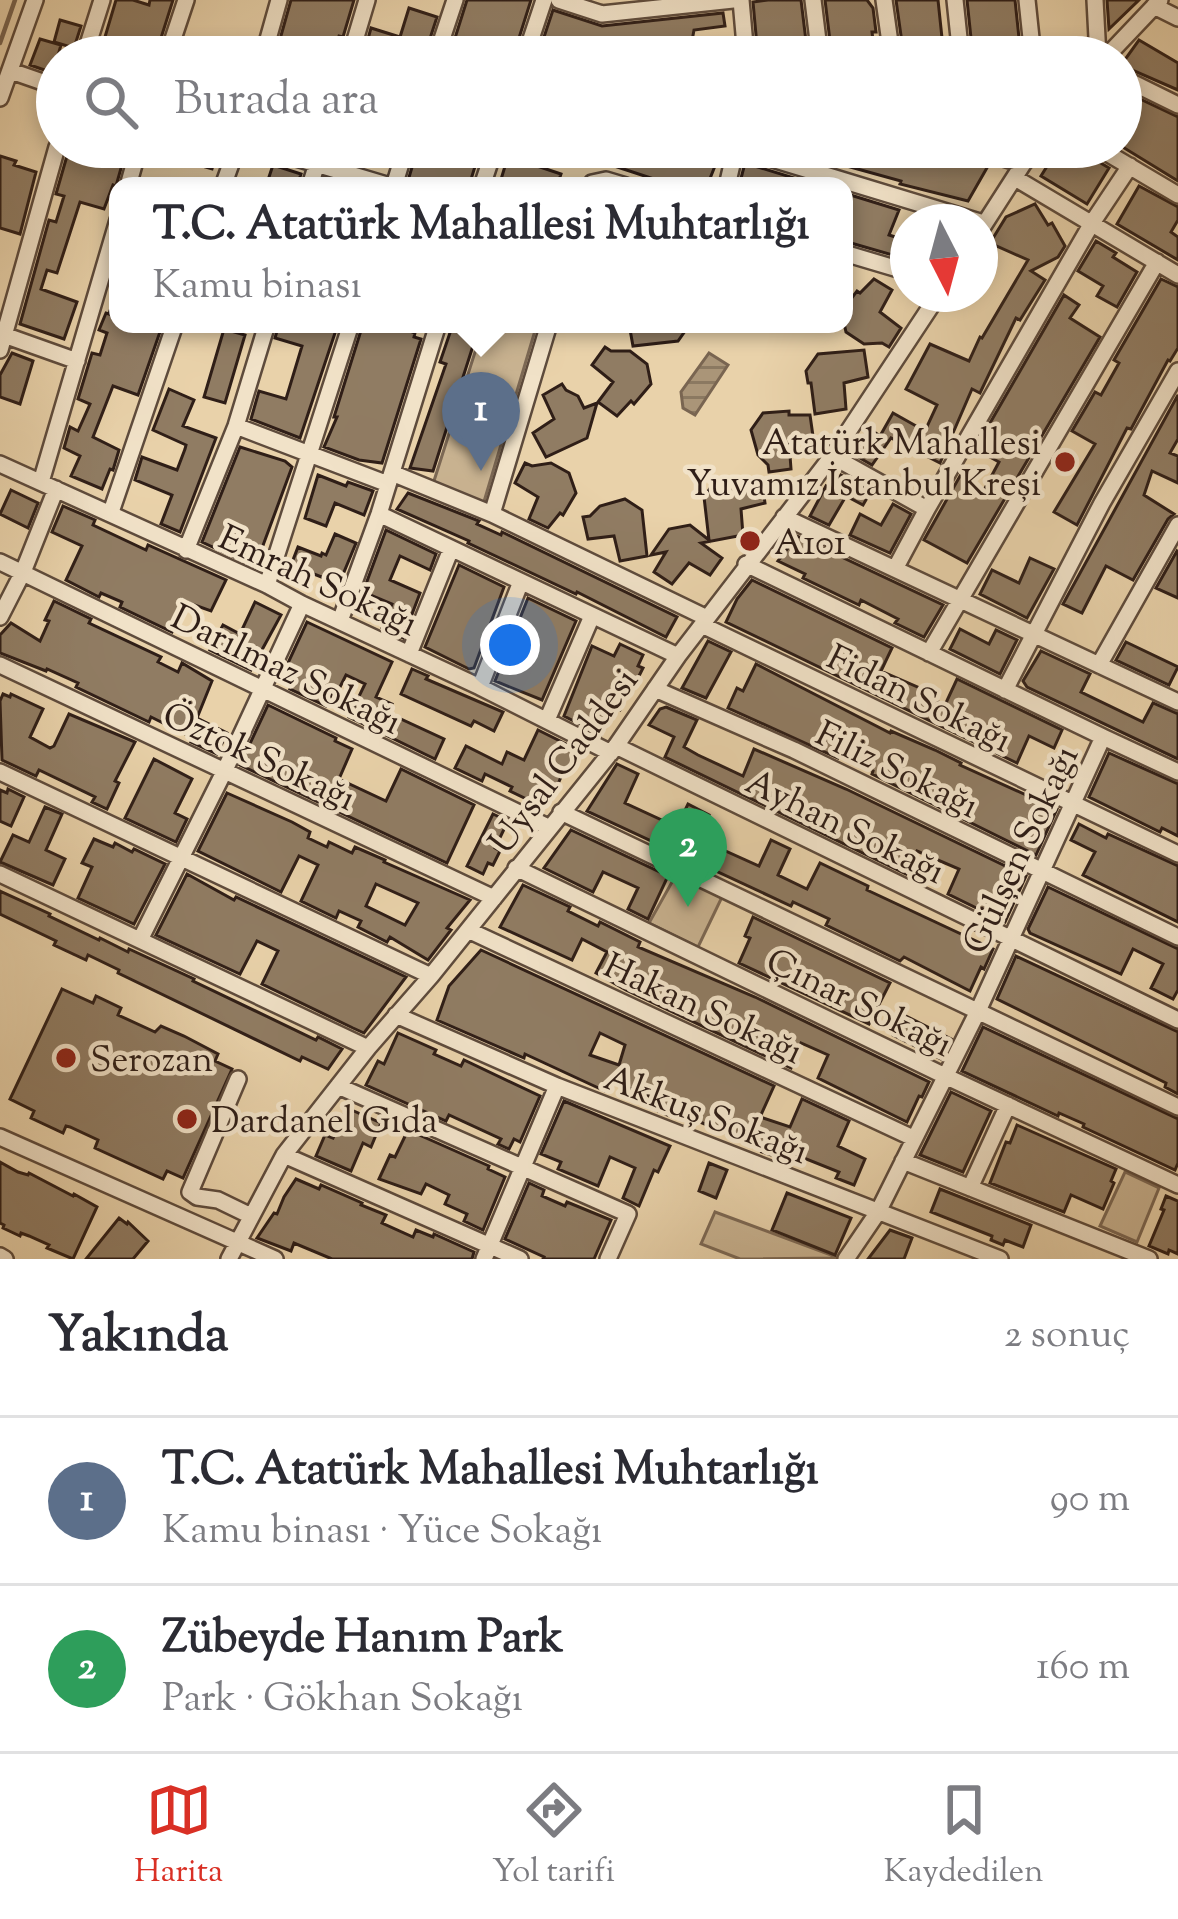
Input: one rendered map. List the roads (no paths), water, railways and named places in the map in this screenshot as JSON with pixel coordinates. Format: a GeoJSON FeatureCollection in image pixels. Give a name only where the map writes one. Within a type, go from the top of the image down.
{"type":"FeatureCollection","features":[{"type":"Feature","properties":{"kind":"street"},"geometry":{"type":"LineString","coordinates":[[0,98],[35,0]]}},
{"type":"Feature","properties":{"kind":"street"},"geometry":{"type":"LineString","coordinates":[[91,36],[102,0]]}},
{"type":"Feature","properties":{"kind":"street"},"geometry":{"type":"LineString","coordinates":[[174,36],[186,0]]}},
{"type":"Feature","properties":{"kind":"street"},"geometry":{"type":"LineString","coordinates":[[269,36],[279,0]]}},
{"type":"Feature","properties":{"kind":"street"},"geometry":{"type":"LineString","coordinates":[[356,36],[367,0]]}},
{"type":"Feature","properties":{"kind":"street"},"geometry":{"type":"LineString","coordinates":[[443,36],[454,0]]}},
{"type":"Feature","properties":{"kind":"street"},"geometry":{"type":"LineString","coordinates":[[531,36],[544,0]]}},
{"type":"Feature","properties":{"kind":"street"},"geometry":{"type":"LineString","coordinates":[[559,0],[602,14],[737,0],[743,36]]}},
{"type":"Feature","properties":{"kind":"street"},"geometry":{"type":"LineString","coordinates":[[813,0],[817,36]]}},
{"type":"Feature","properties":{"kind":"street"},"geometry":{"type":"LineString","coordinates":[[884,0],[889,36]]}},
{"type":"Feature","properties":{"kind":"street"},"geometry":{"type":"LineString","coordinates":[[955,0],[959,36]]}},
{"type":"Feature","properties":{"kind":"street"},"geometry":{"type":"LineString","coordinates":[[1027,0],[1031,36]]}},
{"type":"Feature","properties":{"kind":"street"},"geometry":{"type":"LineString","coordinates":[[1096,0],[1100,36]]}},
{"type":"Feature","properties":{"kind":"street"},"geometry":{"type":"LineString","coordinates":[[1123,36],[1157,3],[1178,18]]}},
{"type":"Feature","properties":{"kind":"street"},"geometry":{"type":"LineString","coordinates":[[11,71],[36,80]]}},
{"type":"Feature","properties":{"kind":"street"},"geometry":{"type":"LineString","coordinates":[[1142,87],[1178,105]]}},
{"type":"Feature","properties":{"kind":"street"},"geometry":{"type":"LineString","coordinates":[[51,168],[2,342],[77,361]]}},
{"type":"Feature","properties":{"kind":"street"},"geometry":{"type":"LineString","coordinates":[[1013,168],[1178,275]]}},
{"type":"Feature","properties":{"kind":"street"},"geometry":{"type":"LineString","coordinates":[[996,204],[1021,168]]}},
{"type":"Feature","properties":{"kind":"street"},"geometry":{"type":"LineString","coordinates":[[895,569],[1092,223],[1129,168]]}},
{"type":"Feature","properties":{"kind":"street"},"geometry":{"type":"LineString","coordinates":[[1133,168],[1178,195]]}},
{"type":"Feature","properties":{"kind":"street"},"geometry":{"type":"LineString","coordinates":[[853,184],[915,204]]}},
{"type":"Feature","properties":{"kind":"street"},"geometry":{"type":"LineString","coordinates":[[0,617],[23,572],[109,251]]}},
{"type":"Feature","properties":{"kind":"street"},"geometry":{"type":"LineString","coordinates":[[853,256],[890,267]]}},
{"type":"Feature","properties":{"kind":"street"},"geometry":{"type":"LineString","coordinates":[[928,653],[1157,262]]}},
{"type":"Feature","properties":{"kind":"street","name":"Uysal Caddesi"},"geometry":{"type":"LineString","coordinates":[[233,1251],[284,1155],[614,749],[746,564],[832,456],[927,312]]}},
{"type":"Feature","properties":{"kind":"street"},"geometry":{"type":"LineString","coordinates":[[111,512],[172,333]]}},
{"type":"Feature","properties":{"kind":"street"},"geometry":{"type":"LineString","coordinates":[[187,550],[236,425],[264,333]]}},
{"type":"Feature","properties":{"kind":"street"},"geometry":{"type":"LineString","coordinates":[[267,585],[348,333]]}},
{"type":"Feature","properties":{"kind":"street"},"geometry":{"type":"LineString","coordinates":[[340,621],[435,333]]}},
{"type":"Feature","properties":{"kind":"street"},"geometry":{"type":"LineString","coordinates":[[492,514],[546,333]]}},
{"type":"Feature","properties":{"kind":"street"},"geometry":{"type":"LineString","coordinates":[[1005,690],[1102,503],[1178,371]]}},
{"type":"Feature","properties":{"kind":"street","name":"Fidan Sokağı"},"geometry":{"type":"LineString","coordinates":[[236,425],[492,514],[1178,854]]}},
{"type":"Feature","properties":{"kind":"street"},"geometry":{"type":"LineString","coordinates":[[832,456],[927,508]]}},
{"type":"Feature","properties":{"kind":"street","name":"Emrah Sokağı"},"geometry":{"type":"LineString","coordinates":[[0,464],[614,749]]}},
{"type":"Feature","properties":{"kind":"street"},"geometry":{"type":"LineString","coordinates":[[379,514],[678,656]]}},
{"type":"Feature","properties":{"kind":"street"},"geometry":{"type":"LineString","coordinates":[[784,517],[1177,698]]}},
{"type":"Feature","properties":{"kind":"street"},"geometry":{"type":"LineString","coordinates":[[1099,665],[1178,525]]}},
{"type":"Feature","properties":{"kind":"street"},"geometry":{"type":"LineString","coordinates":[[410,654],[451,549]]}},
{"type":"Feature","properties":{"kind":"street","name":"Darılmaz Sokağı"},"geometry":{"type":"LineString","coordinates":[[0,562],[548,827]]}},
{"type":"Feature","properties":{"kind":"street","name":"Gülşen Sokağı"},"geometry":{"type":"LineString","coordinates":[[746,564],[1102,737],[978,1011],[878,1212],[846,1259]]}},
{"type":"Feature","properties":{"kind":"street"},"geometry":{"type":"LineString","coordinates":[[480,687],[520,584]]}},
{"type":"Feature","properties":{"kind":"street"},"geometry":{"type":"LineString","coordinates":[[140,940],[302,604]]}},
{"type":"Feature","properties":{"kind":"street"},"geometry":{"type":"LineString","coordinates":[[548,720],[592,616]]}},
{"type":"Feature","properties":{"kind":"street","name":"Öztok Sokağı"},"geometry":{"type":"LineString","coordinates":[[0,665],[494,898]]}},
{"type":"Feature","properties":{"kind":"street","name":"Filiz Sokağı"},"geometry":{"type":"LineString","coordinates":[[655,689],[794,750],[1178,937]]}},
{"type":"Feature","properties":{"kind":"street"},"geometry":{"type":"LineString","coordinates":[[1102,737],[1178,772]]}},
{"type":"Feature","properties":{"kind":"street","name":"Ayhan Sokağı"},"geometry":{"type":"LineString","coordinates":[[614,749],[1178,1020]]}},
{"type":"Feature","properties":{"kind":"street"},"geometry":{"type":"LineString","coordinates":[[0,772],[431,976]]}},
{"type":"Feature","properties":{"kind":"street"},"geometry":{"type":"LineString","coordinates":[[561,812],[1178,1107]]}},
{"type":"Feature","properties":{"kind":"street","name":"Çınar Sokağı"},"geometry":{"type":"LineString","coordinates":[[516,868],[1178,1185]]}},
{"type":"Feature","properties":{"kind":"street"},"geometry":{"type":"LineString","coordinates":[[0,874],[368,1048]]}},
{"type":"Feature","properties":{"kind":"street","name":"Hakan Sokağı"},"geometry":{"type":"LineString","coordinates":[[468,930],[914,1138]]}},
{"type":"Feature","properties":{"kind":"street","name":"Akkuş Sokağı"},"geometry":{"type":"LineString","coordinates":[[396,1015],[557,1086],[1000,1259]]}},
{"type":"Feature","properties":{"kind":"street"},"geometry":{"type":"LineString","coordinates":[[238,1079],[190,1192],[251,1216]]}},
{"type":"Feature","properties":{"kind":"street"},"geometry":{"type":"LineString","coordinates":[[338,1086],[628,1214],[608,1259]]}},
{"type":"Feature","properties":{"kind":"street"},"geometry":{"type":"LineString","coordinates":[[487,1252],[557,1086]]}},
{"type":"Feature","properties":{"kind":"street"},"geometry":{"type":"LineString","coordinates":[[970,1188],[1008,1105]]}},
{"type":"Feature","properties":{"kind":"street"},"geometry":{"type":"LineString","coordinates":[[0,1137],[233,1251],[275,1259]]}},
{"type":"Feature","properties":{"kind":"street"},"geometry":{"type":"LineString","coordinates":[[284,1155],[487,1252],[520,1259]]}},
{"type":"Feature","properties":{"kind":"street"},"geometry":{"type":"LineString","coordinates":[[902,1161],[1148,1259]]}},
{"type":"Feature","properties":{"kind":"waterway"},"geometry":{"type":"LineString","coordinates":[[0,43],[15,0]]}},
{"type":"Feature","properties":{"kind":"place","name":"Atatürk Mahallesi Yuvamız İstanbul Kreşi"},"geometry":{"type":"Point","coordinates":[1065,462]}},
{"type":"Feature","properties":{"kind":"place","name":"T.C. Atatürk Mahallesi Muhtarlığı"},"geometry":{"type":"Point","coordinates":[481,471]}},
{"type":"Feature","properties":{"kind":"place","name":"A101"},"geometry":{"type":"Point","coordinates":[750,541]}},
{"type":"Feature","properties":{"kind":"place","name":"Zübeyde Hanım Park"},"geometry":{"type":"Point","coordinates":[688,907]}},
{"type":"Feature","properties":{"kind":"place","name":"Serozan"},"geometry":{"type":"Point","coordinates":[66,1058]}},
{"type":"Feature","properties":{"kind":"place","name":"Dardanel Gıda"},"geometry":{"type":"Point","coordinates":[187,1119]}}]}
